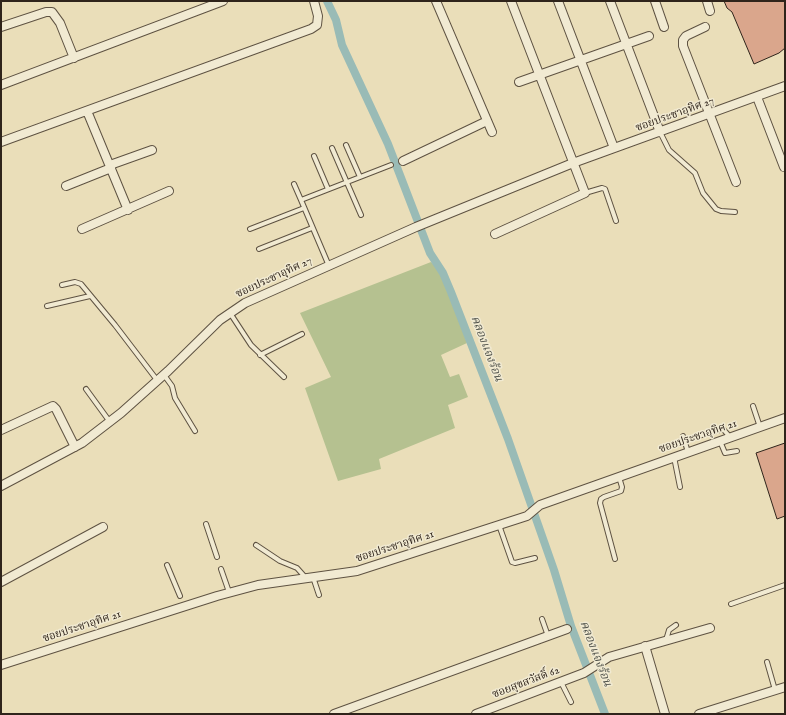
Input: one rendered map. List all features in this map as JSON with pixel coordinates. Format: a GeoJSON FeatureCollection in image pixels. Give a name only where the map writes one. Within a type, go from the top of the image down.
{"type":"FeatureCollection","features":[{"type":"Feature","properties":{"kind":"street"},"geometry":{"type":"LineString","coordinates":[[1,85],[223,1]]}},
{"type":"Feature","properties":{"kind":"street"},"geometry":{"type":"LineString","coordinates":[[1,142],[311,29],[317,25],[318,16],[314,1]]}},
{"type":"Feature","properties":{"kind":"street"},"geometry":{"type":"LineString","coordinates":[[436,1],[492,132]]}},
{"type":"Feature","properties":{"kind":"street"},"geometry":{"type":"LineString","coordinates":[[495,234],[585,193],[511,1]]}},
{"type":"Feature","properties":{"kind":"street"},"geometry":{"type":"LineString","coordinates":[[558,1],[614,148]]}},
{"type":"Feature","properties":{"kind":"street"},"geometry":{"type":"LineString","coordinates":[[610,1],[660,132]]}},
{"type":"Feature","properties":{"kind":"street"},"geometry":{"type":"LineString","coordinates":[[656,1],[664,27]]}},
{"type":"Feature","properties":{"kind":"street"},"geometry":{"type":"LineString","coordinates":[[707,1],[710,11]]}},
{"type":"Feature","properties":{"kind":"street"},"geometry":{"type":"LineString","coordinates":[[1,27],[46,12],[52,12],[60,23],[74,58]]}},
{"type":"Feature","properties":{"kind":"street"},"geometry":{"type":"LineString","coordinates":[[705,27],[686,36],[683,40],[683,46],[736,182]]}},
{"type":"Feature","properties":{"kind":"street"},"geometry":{"type":"LineString","coordinates":[[519,82],[648,36]]}},
{"type":"Feature","properties":{"kind":"street","name":"ซอยประชาอุทิศ 27"},"geometry":{"type":"LineString","coordinates":[[1,486],[75,447],[110,422],[230,312],[245,302],[419,226],[573,163],[785,86]]}},
{"type":"Feature","properties":{"kind":"street"},"geometry":{"type":"LineString","coordinates":[[757,97],[784,168]]}},
{"type":"Feature","properties":{"kind":"street"},"geometry":{"type":"LineString","coordinates":[[87,111],[128,210]]}},
{"type":"Feature","properties":{"kind":"street"},"geometry":{"type":"LineString","coordinates":[[403,161],[487,122]]}},
{"type":"Feature","properties":{"kind":"street"},"geometry":{"type":"LineString","coordinates":[[66,186],[110,166],[152,150]]}},
{"type":"Feature","properties":{"kind":"street"},"geometry":{"type":"LineString","coordinates":[[82,229],[169,191]]}},
{"type":"Feature","properties":{"kind":"street"},"geometry":{"type":"LineString","coordinates":[[1,430],[53,406],[56,409],[75,447]]}},
{"type":"Feature","properties":{"kind":"street","name":"ซอยประชาอุทิศ 21"},"geometry":{"type":"LineString","coordinates":[[1,665],[184,604],[258,584],[308,576],[344,574],[357,570],[527,516],[540,505],[785,418]]}},
{"type":"Feature","properties":{"kind":"street"},"geometry":{"type":"LineString","coordinates":[[1,582],[103,527]]}},
{"type":"Feature","properties":{"kind":"street","name":"ซอยสุขสวัสดิ์ 62"},"geometry":{"type":"LineString","coordinates":[[476,714],[584,673],[609,658],[645,646],[710,628]]}},
{"type":"Feature","properties":{"kind":"street"},"geometry":{"type":"LineString","coordinates":[[334,714],[567,629]]}},
{"type":"Feature","properties":{"kind":"street"},"geometry":{"type":"LineString","coordinates":[[645,646],[665,714]]}},
{"type":"Feature","properties":{"kind":"street"},"geometry":{"type":"LineString","coordinates":[[699,714],[785,687]]}},
{"type":"Feature","properties":{"kind":"lane"},"geometry":{"type":"LineString","coordinates":[[660,132],[669,150],[695,173],[703,193],[710,202],[721,212],[735,212]]}},
{"type":"Feature","properties":{"kind":"lane"},"geometry":{"type":"LineString","coordinates":[[346,144],[360,177]]}},
{"type":"Feature","properties":{"kind":"lane"},"geometry":{"type":"LineString","coordinates":[[332,148],[361,215]]}},
{"type":"Feature","properties":{"kind":"lane"},"geometry":{"type":"LineString","coordinates":[[314,156],[328,189]]}},
{"type":"Feature","properties":{"kind":"lane"},"geometry":{"type":"LineString","coordinates":[[301,200],[391,165]]}},
{"type":"Feature","properties":{"kind":"lane"},"geometry":{"type":"LineString","coordinates":[[294,184],[328,266]]}},
{"type":"Feature","properties":{"kind":"lane"},"geometry":{"type":"LineString","coordinates":[[585,193],[602,188],[605,190],[616,221]]}},
{"type":"Feature","properties":{"kind":"lane"},"geometry":{"type":"LineString","coordinates":[[250,229],[304,208]]}},
{"type":"Feature","properties":{"kind":"lane"},"geometry":{"type":"LineString","coordinates":[[259,249],[312,228]]}},
{"type":"Feature","properties":{"kind":"lane"},"geometry":{"type":"LineString","coordinates":[[62,285],[75,282],[81,284],[115,325],[157,380]]}},
{"type":"Feature","properties":{"kind":"lane"},"geometry":{"type":"LineString","coordinates":[[47,306],[90,296]]}},
{"type":"Feature","properties":{"kind":"lane"},"geometry":{"type":"LineString","coordinates":[[230,312],[240,330],[260,354],[284,377]]}},
{"type":"Feature","properties":{"kind":"lane"},"geometry":{"type":"LineString","coordinates":[[260,354],[302,334]]}},
{"type":"Feature","properties":{"kind":"lane"},"geometry":{"type":"LineString","coordinates":[[164,374],[172,386],[174,398],[195,432]]}},
{"type":"Feature","properties":{"kind":"lane"},"geometry":{"type":"LineString","coordinates":[[86,389],[110,422]]}},
{"type":"Feature","properties":{"kind":"lane"},"geometry":{"type":"LineString","coordinates":[[753,406],[760,427]]}},
{"type":"Feature","properties":{"kind":"lane"},"geometry":{"type":"LineString","coordinates":[[698,436],[723,429],[730,437]]}},
{"type":"Feature","properties":{"kind":"lane"},"geometry":{"type":"LineString","coordinates":[[683,436],[688,452]]}},
{"type":"Feature","properties":{"kind":"lane"},"geometry":{"type":"LineString","coordinates":[[720,441],[725,453],[737,451]]}},
{"type":"Feature","properties":{"kind":"lane"},"geometry":{"type":"LineString","coordinates":[[674,457],[680,487]]}},
{"type":"Feature","properties":{"kind":"lane"},"geometry":{"type":"LineString","coordinates":[[615,559],[600,503],[601,499],[604,497],[621,491],[622,487],[619,477]]}},
{"type":"Feature","properties":{"kind":"lane"},"geometry":{"type":"LineString","coordinates":[[206,524],[217,557]]}},
{"type":"Feature","properties":{"kind":"lane"},"geometry":{"type":"LineString","coordinates":[[499,525],[512,562],[515,564],[535,558]]}},
{"type":"Feature","properties":{"kind":"lane"},"geometry":{"type":"LineString","coordinates":[[256,545],[276,559],[297,568],[308,576],[319,595]]}},
{"type":"Feature","properties":{"kind":"lane"},"geometry":{"type":"LineString","coordinates":[[167,565],[180,596]]}},
{"type":"Feature","properties":{"kind":"lane"},"geometry":{"type":"LineString","coordinates":[[221,570],[229,592]]}},
{"type":"Feature","properties":{"kind":"lane"},"geometry":{"type":"LineString","coordinates":[[731,604],[785,585]]}},
{"type":"Feature","properties":{"kind":"lane"},"geometry":{"type":"LineString","coordinates":[[542,619],[548,636]]}},
{"type":"Feature","properties":{"kind":"lane"},"geometry":{"type":"LineString","coordinates":[[666,640],[670,630],[676,625]]}},
{"type":"Feature","properties":{"kind":"lane"},"geometry":{"type":"LineString","coordinates":[[767,662],[775,690]]}},
{"type":"Feature","properties":{"kind":"lane"},"geometry":{"type":"LineString","coordinates":[[561,682],[571,702]]}},
{"type":"Feature","properties":{"kind":"green space"},"geometry":{"type":"Polygon","coordinates":[[[431,262],[436,266],[446,283],[467,343],[441,355],[450,377],[459,374],[468,397],[448,405],[455,428],[379,459],[381,469],[338,481],[305,388],[331,377],[300,313],[431,262]]]}},
{"type":"Feature","properties":{"kind":"building"},"geometry":{"type":"Polygon","coordinates":[[[724,1],[785,1],[785,48],[779,53],[754,64],[732,12],[727,8],[724,1]]]}},
{"type":"Feature","properties":{"kind":"building"},"geometry":{"type":"Polygon","coordinates":[[[785,443],[785,516],[777,519],[756,453],[785,443]]]}},
{"type":"Feature","properties":{"kind":"waterway","name":"คลองแจงร้อน"},"geometry":{"type":"LineString","coordinates":[[327,1],[336,20],[342,45],[388,144],[430,253],[443,273],[451,292],[508,439],[554,570],[571,626],[605,714]]}}]}
